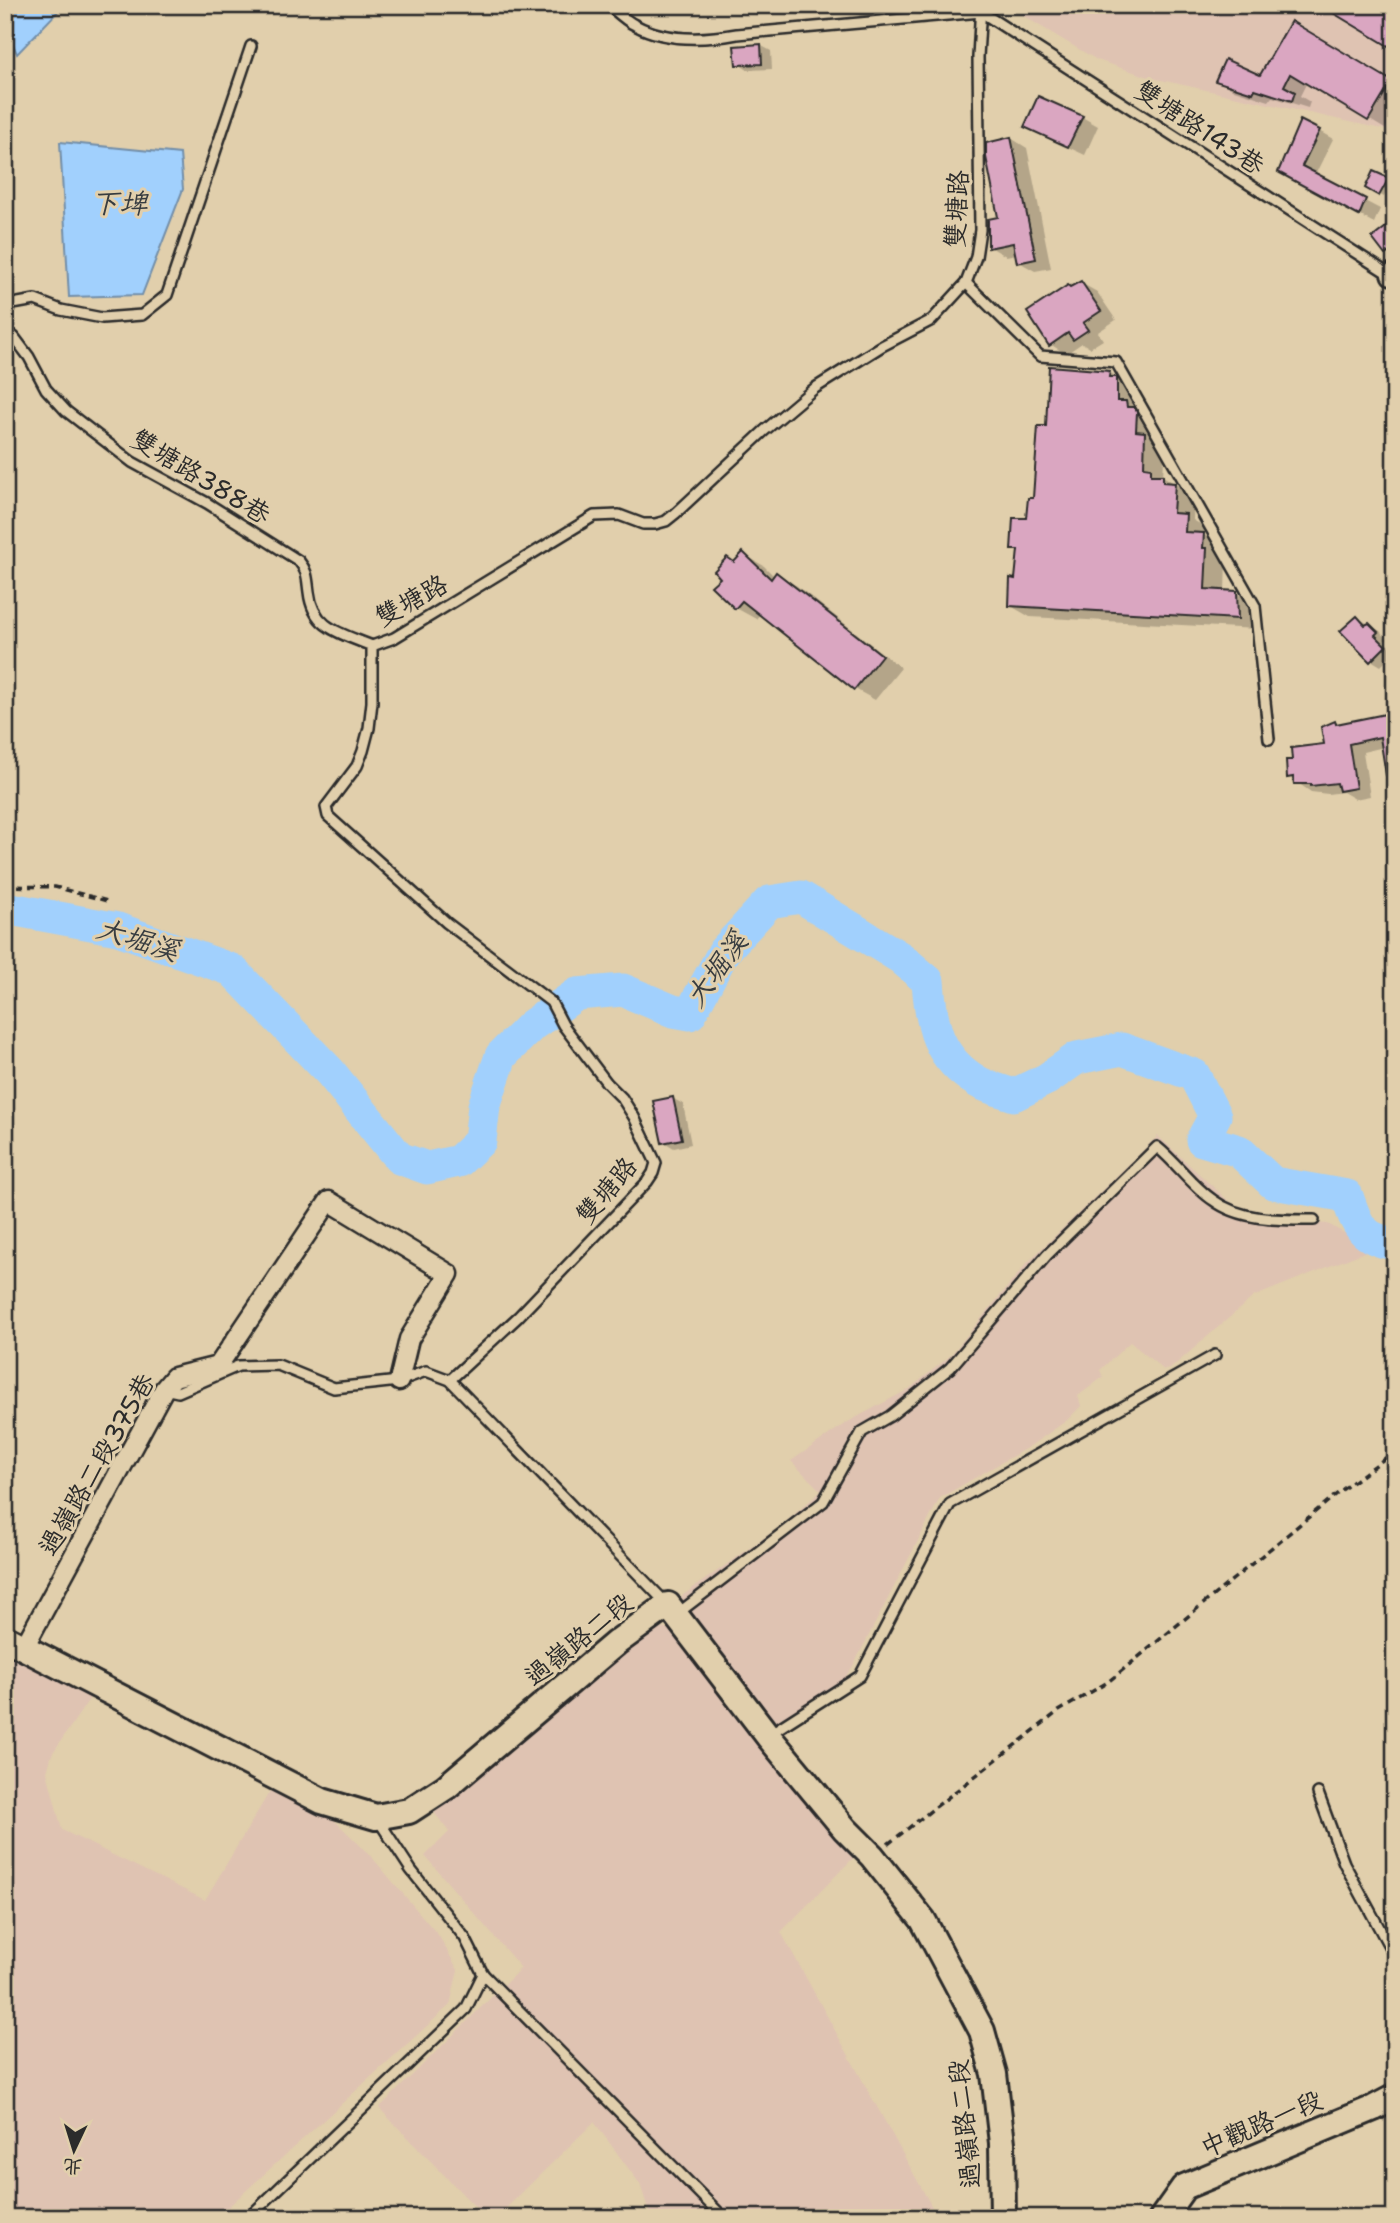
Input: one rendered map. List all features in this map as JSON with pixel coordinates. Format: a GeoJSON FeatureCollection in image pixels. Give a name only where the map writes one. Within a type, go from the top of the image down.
{"type":"FeatureCollection","features":[{"type":"Feature","properties":{"kind":"street","name":"過嶺路二段375巷"},"geometry":{"type":"LineString","coordinates":[[14,1644],[164,1389],[174,1377],[218,1366],[329,1201],[449,1275],[410,1339],[399,1381]]}},
{"type":"Feature","properties":{"kind":"street","name":"過嶺路二段"},"geometry":{"type":"LineString","coordinates":[[14,1644],[322,1801],[376,1817],[409,1811],[446,1787],[616,1643],[672,1610],[768,1736],[845,1829],[872,1856],[923,1920],[982,2031],[994,2074],[1002,2143],[1003,2218]]}},
{"type":"Feature","properties":{"kind":"street","name":"中觀路一段"},"geometry":{"type":"LineString","coordinates":[[1161,2218],[1184,2187],[1395,2097]]}},
{"type":"Feature","properties":{"kind":"lane"},"geometry":{"type":"LineString","coordinates":[[609,5],[635,26],[663,34],[702,40],[981,8]]}},
{"type":"Feature","properties":{"kind":"lane","name":"雙塘路143巷"},"geometry":{"type":"LineString","coordinates":[[981,8],[1393,275]]}},
{"type":"Feature","properties":{"kind":"lane","name":"雙塘路"},"geometry":{"type":"LineString","coordinates":[[450,1380],[518,1317],[653,1173],[656,1163],[622,1098],[607,1083],[563,1025],[551,1002],[447,923],[328,816],[326,807],[357,766],[369,728],[372,646],[394,638],[594,516],[619,515],[643,524],[666,521],[816,388],[882,346],[932,320],[966,283],[976,257],[980,230],[978,57],[981,8]]}},
{"type":"Feature","properties":{"kind":"lane"},"geometry":{"type":"LineString","coordinates":[[5,310],[13,304],[35,300],[61,310],[102,318],[142,316],[167,295],[251,46]]}},
{"type":"Feature","properties":{"kind":"lane"},"geometry":{"type":"LineString","coordinates":[[966,283],[1040,356],[1116,362],[1255,606],[1269,738]]}},
{"type":"Feature","properties":{"kind":"lane","name":"雙塘路388巷"},"geometry":{"type":"LineString","coordinates":[[5,330],[29,356],[46,389],[66,411],[132,462],[207,503],[299,561],[307,571],[311,606],[320,622],[372,646]]}},
{"type":"Feature","properties":{"kind":"lane"},"geometry":{"type":"LineString","coordinates":[[164,1389],[178,1392],[238,1366],[278,1365],[334,1388],[399,1381],[426,1371],[450,1380],[672,1610],[823,1502],[862,1432],[890,1416],[950,1368],[1047,1255],[1157,1147],[1210,1199],[1223,1207],[1239,1213],[1282,1220],[1314,1220]]}},
{"type":"Feature","properties":{"kind":"lane"},"geometry":{"type":"LineString","coordinates":[[768,1736],[860,1676],[950,1504],[1215,1355]]}},
{"type":"Feature","properties":{"kind":"lane"},"geometry":{"type":"LineString","coordinates":[[1318,1793],[1345,1863],[1395,1957]]}},
{"type":"Feature","properties":{"kind":"lane"},"geometry":{"type":"LineString","coordinates":[[376,1817],[411,1870],[465,1938],[483,1974],[724,2218]]}},
{"type":"Feature","properties":{"kind":"lane"},"geometry":{"type":"LineString","coordinates":[[248,2218],[466,2008],[483,1974]]}},
{"type":"Feature","properties":{"kind":"path"},"geometry":{"type":"LineString","coordinates":[[5,886],[55,887],[111,902]]}},
{"type":"Feature","properties":{"kind":"path"},"geometry":{"type":"LineString","coordinates":[[872,1856],[1059,1711],[1108,1682],[1343,1489],[1395,1451]]}},
{"type":"Feature","properties":{"kind":"shaded area"},"geometry":{"type":"Polygon","coordinates":[[[1005,5],[1395,5],[1395,132],[1152,78],[1097,60],[1005,5]]]}},
{"type":"Feature","properties":{"kind":"shaded area"},"geometry":{"type":"Polygon","coordinates":[[[1158,1136],[1247,1218],[1328,1224],[1372,1249],[1253,1297],[1170,1369],[1164,1370],[1130,1342],[1100,1370],[1103,1377],[1078,1396],[1081,1406],[1066,1421],[1030,1446],[940,1498],[853,1666],[842,1682],[771,1726],[689,1622],[679,1598],[781,1526],[821,1491],[791,1461],[846,1423],[909,1389],[950,1356],[1027,1263],[1158,1136]]]}},
{"type":"Feature","properties":{"kind":"shaded area"},"geometry":{"type":"Polygon","coordinates":[[[654,1628],[668,1629],[676,1633],[857,1854],[781,1932],[938,2218],[651,2218],[640,2184],[594,2122],[496,2218],[486,2218],[379,2108],[521,1968],[425,1856],[449,1832],[433,1811],[637,1638],[654,1628]]]}},
{"type":"Feature","properties":{"kind":"shaded area"},"geometry":{"type":"Polygon","coordinates":[[[5,1648],[94,1692],[52,1754],[47,1772],[62,1830],[205,1900],[270,1791],[329,1815],[370,1855],[439,1936],[458,1970],[450,2005],[216,2218],[5,2218],[5,1648]]]}},
{"type":"Feature","properties":{"kind":"water"},"geometry":{"type":"Polygon","coordinates":[[[5,5],[64,5],[17,54],[5,25],[5,5]]]}},
{"type":"Feature","properties":{"kind":"water","name":"下埤"},"geometry":{"type":"Polygon","coordinates":[[[60,142],[180,154],[183,189],[142,295],[69,297],[60,142]]]}},
{"type":"Feature","properties":{"kind":"building"},"geometry":{"type":"Polygon","coordinates":[[[1320,5],[1395,5],[1395,50],[1320,5]]]}},
{"type":"Feature","properties":{"kind":"building"},"geometry":{"type":"Polygon","coordinates":[[[1291,21],[1392,81],[1368,121],[1290,74],[1284,86],[1295,92],[1292,101],[1255,89],[1253,93],[1215,81],[1225,59],[1260,75],[1291,21]]]}},
{"type":"Feature","properties":{"kind":"building"},"geometry":{"type":"Polygon","coordinates":[[[761,44],[762,64],[736,65],[734,46],[761,44]]]}},
{"type":"Feature","properties":{"kind":"building"},"geometry":{"type":"Polygon","coordinates":[[[1038,96],[1083,116],[1068,147],[1024,127],[1038,96]]]}},
{"type":"Feature","properties":{"kind":"building"},"geometry":{"type":"Polygon","coordinates":[[[1300,120],[1320,130],[1302,166],[1366,199],[1359,216],[1278,172],[1300,120]]]}},
{"type":"Feature","properties":{"kind":"building"},"geometry":{"type":"Polygon","coordinates":[[[1011,137],[1036,259],[1017,263],[1013,243],[988,248],[988,219],[998,217],[986,157],[986,143],[1011,137]]]}},
{"type":"Feature","properties":{"kind":"building"},"geometry":{"type":"Polygon","coordinates":[[[1373,171],[1389,178],[1379,196],[1365,188],[1373,171]]]}},
{"type":"Feature","properties":{"kind":"building"},"geometry":{"type":"Polygon","coordinates":[[[1395,220],[1395,248],[1385,255],[1372,238],[1395,220]]]}},
{"type":"Feature","properties":{"kind":"building"},"geometry":{"type":"Polygon","coordinates":[[[1081,281],[1101,311],[1083,323],[1088,330],[1073,340],[1068,333],[1049,346],[1027,312],[1068,285],[1070,287],[1081,281]]]}},
{"type":"Feature","properties":{"kind":"building"},"geometry":{"type":"Polygon","coordinates":[[[1049,366],[1110,371],[1109,377],[1117,377],[1117,401],[1126,401],[1127,407],[1134,407],[1137,412],[1136,431],[1145,432],[1144,467],[1151,468],[1151,475],[1163,475],[1163,482],[1175,483],[1173,513],[1186,514],[1185,532],[1204,533],[1203,548],[1207,548],[1205,589],[1237,591],[1238,619],[1009,606],[1010,578],[1015,579],[1018,550],[1011,550],[1013,518],[1026,518],[1028,498],[1033,498],[1038,426],[1046,426],[1049,366]]]}},
{"type":"Feature","properties":{"kind":"building"},"geometry":{"type":"Polygon","coordinates":[[[743,552],[771,579],[776,572],[882,655],[854,690],[742,601],[735,609],[711,586],[720,578],[714,571],[727,557],[734,562],[743,552]]]}},
{"type":"Feature","properties":{"kind":"building"},"geometry":{"type":"Polygon","coordinates":[[[1357,616],[1365,625],[1369,623],[1378,632],[1375,635],[1386,646],[1370,662],[1340,631],[1357,616]]]}},
{"type":"Feature","properties":{"kind":"building"},"geometry":{"type":"Polygon","coordinates":[[[1395,712],[1395,775],[1386,775],[1380,737],[1349,744],[1356,788],[1339,791],[1337,783],[1311,786],[1294,784],[1293,777],[1287,778],[1286,760],[1292,760],[1291,748],[1324,744],[1321,727],[1335,721],[1336,724],[1395,712]]]}},
{"type":"Feature","properties":{"kind":"building"},"geometry":{"type":"Polygon","coordinates":[[[673,1097],[682,1139],[662,1143],[653,1101],[673,1097]]]}},
{"type":"Feature","properties":{"kind":"waterway","name":"大堀溪"},"geometry":{"type":"LineString","coordinates":[[5,908],[118,929],[232,970],[330,1072],[399,1158],[427,1168],[459,1161],[480,1141],[484,1106],[501,1056],[532,1025],[577,994],[623,990],[673,1011],[690,1014],[724,951],[769,902],[801,897],[901,958],[928,981],[931,1012],[939,1039],[953,1062],[978,1082],[1014,1095],[1047,1079],[1077,1058],[1122,1049],[1194,1075],[1215,1116],[1202,1140],[1239,1151],[1273,1183],[1347,1196],[1362,1229],[1375,1239],[1395,1244]]}}]}
